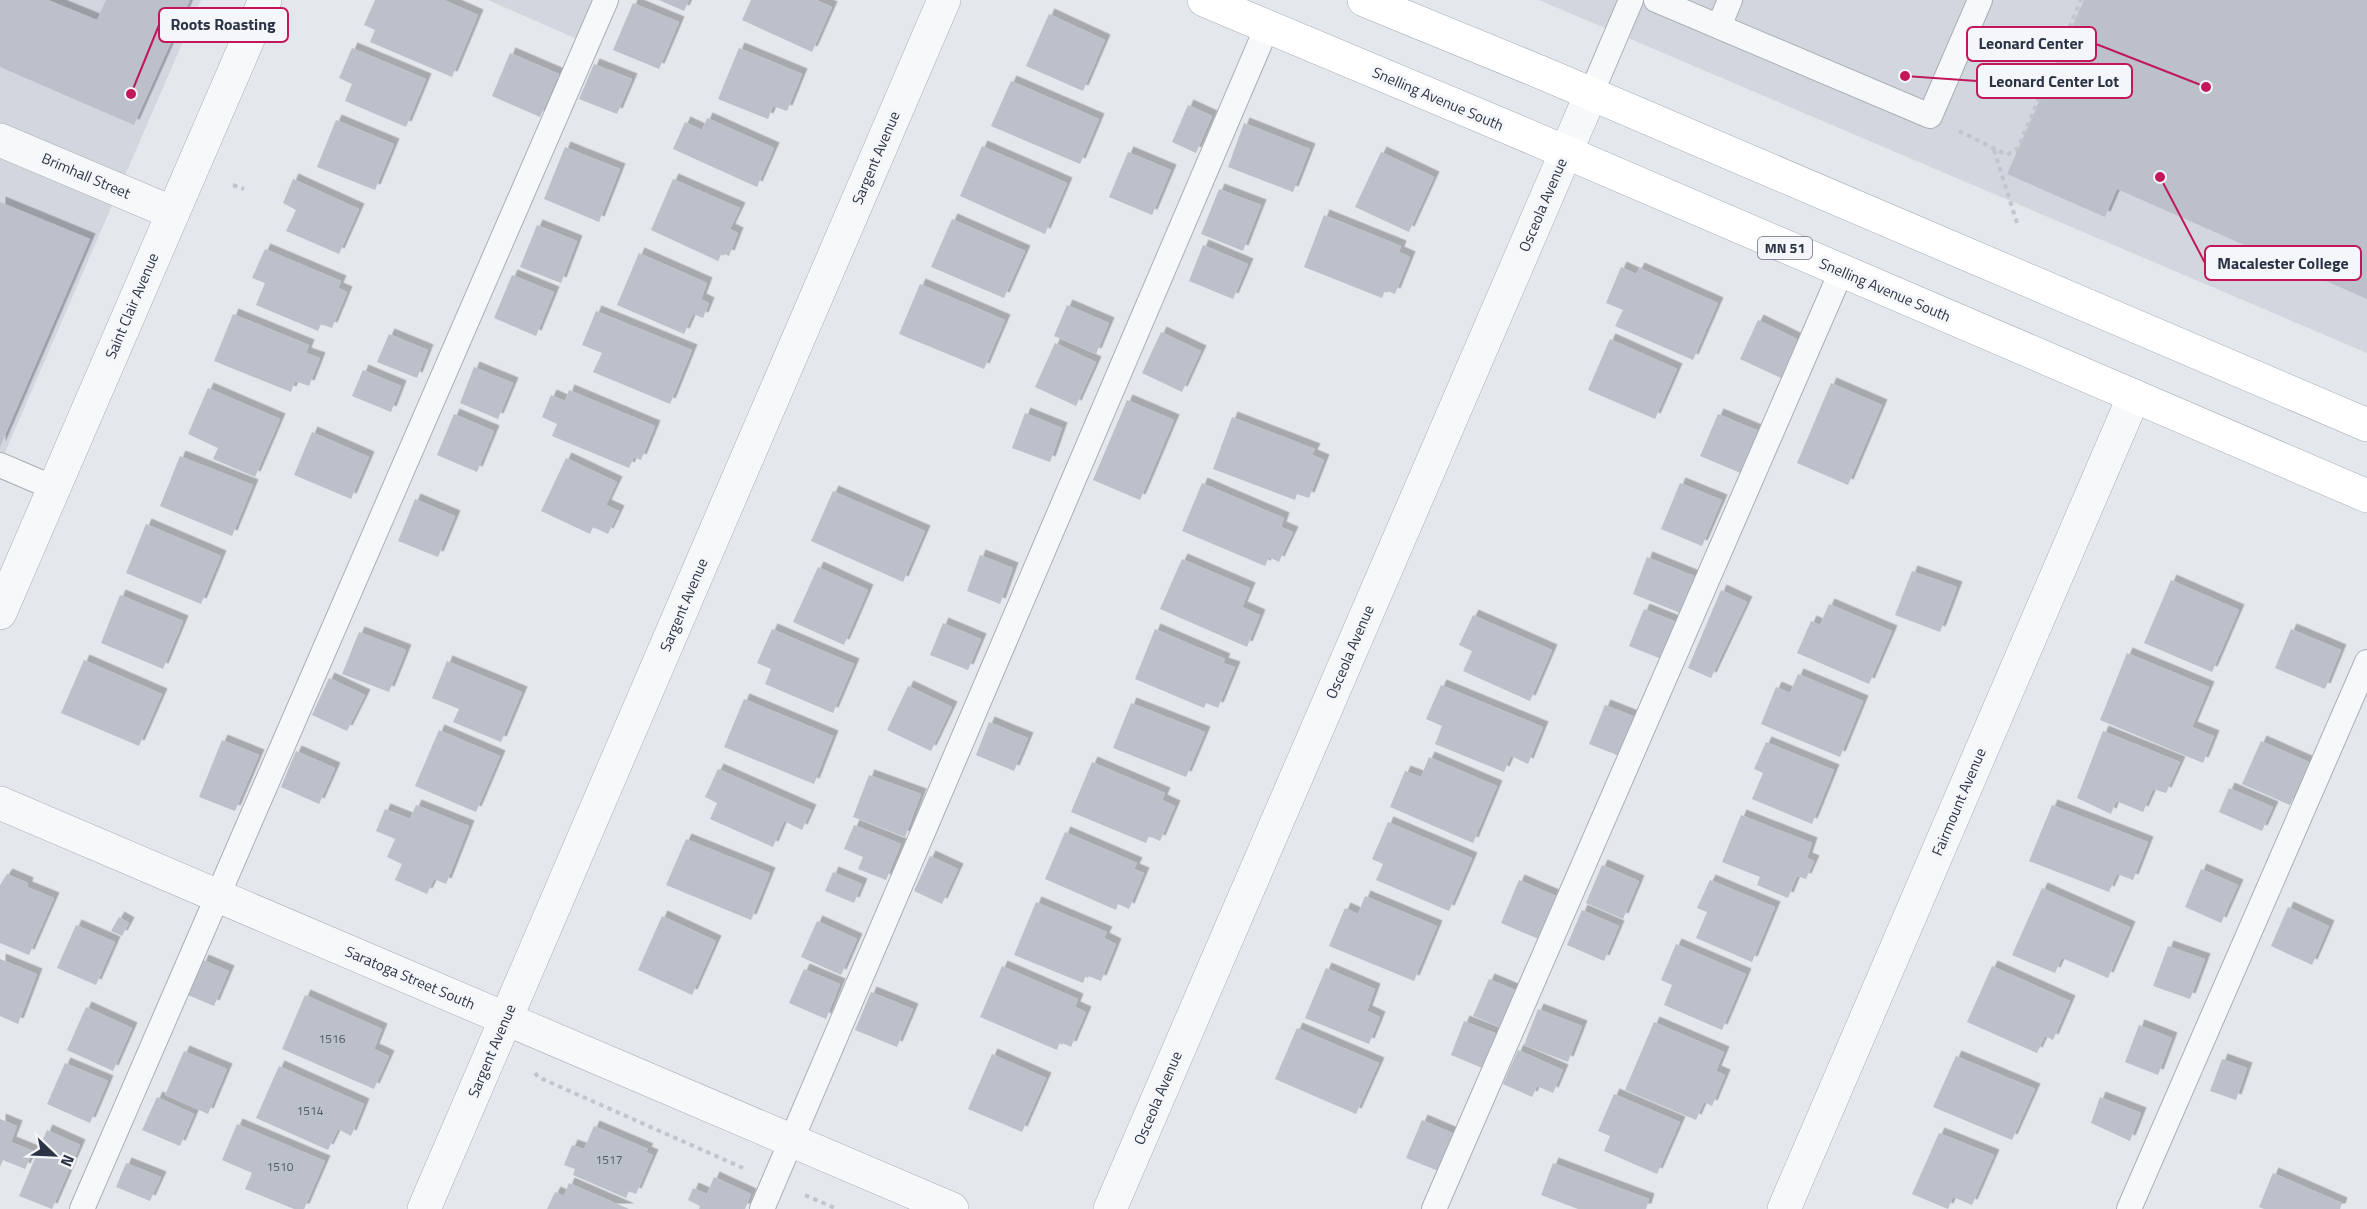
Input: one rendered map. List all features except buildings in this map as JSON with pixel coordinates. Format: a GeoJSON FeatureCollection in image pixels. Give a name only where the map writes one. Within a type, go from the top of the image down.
{"type":"FeatureCollection","features":[{"type":"Feature","properties":{"kind":"main road","name":"Snelling Avenue South"},"geometry":{"type":"LineString","coordinates":[[1204,0],[2367,496]]}},
{"type":"Feature","properties":{"kind":"main road"},"geometry":{"type":"LineString","coordinates":[[1364,0],[1591,94],[2367,425]]}},
{"type":"Feature","properties":{"kind":"street","name":"Saint Clair Avenue"},"geometry":{"type":"LineString","coordinates":[[0,613],[265,0]]}},
{"type":"Feature","properties":{"kind":"street","name":"Sargent Avenue"},"geometry":{"type":"LineString","coordinates":[[424,1209],[944,0]]}},
{"type":"Feature","properties":{"kind":"street","name":"Osceola Avenue"},"geometry":{"type":"LineString","coordinates":[[1110,1209],[1591,94]]}},
{"type":"Feature","properties":{"kind":"street","name":"Brimhall Street"},"geometry":{"type":"LineString","coordinates":[[0,140],[173,213]]}},
{"type":"Feature","properties":{"kind":"street","name":"Fairmount Avenue"},"geometry":{"type":"LineString","coordinates":[[1784,1209],[2134,396]]}},
{"type":"Feature","properties":{"kind":"street","name":"Saratoga Street South"},"geometry":{"type":"LineString","coordinates":[[0,803],[952,1209]]}},
{"type":"Feature","properties":{"kind":"lane"},"geometry":{"type":"LineString","coordinates":[[82,1209],[606,0]]}},
{"type":"Feature","properties":{"kind":"lane"},"geometry":{"type":"LineString","coordinates":[[1591,94],[1632,0]]}},
{"type":"Feature","properties":{"kind":"lane"},"geometry":{"type":"LineString","coordinates":[[1656,0],[1930,116],[1980,0]]}},
{"type":"Feature","properties":{"kind":"lane"},"geometry":{"type":"LineString","coordinates":[[1719,27],[1730,0]]}},
{"type":"Feature","properties":{"kind":"lane"},"geometry":{"type":"LineString","coordinates":[[762,1209],[1267,27]]}},
{"type":"Feature","properties":{"kind":"lane"},"geometry":{"type":"LineString","coordinates":[[1434,1209],[1841,272]]}},
{"type":"Feature","properties":{"kind":"lane"},"geometry":{"type":"LineString","coordinates":[[0,465],[54,488]]}},
{"type":"Feature","properties":{"kind":"lane"},"geometry":{"type":"LineString","coordinates":[[2130,1209],[2367,662]]}},
{"type":"Feature","properties":{"kind":"path"},"geometry":{"type":"LineString","coordinates":[[1930,116],[2007,155],[2018,148],[2081,0]]}},
{"type":"Feature","properties":{"kind":"path"},"geometry":{"type":"LineString","coordinates":[[1994,149],[2017,223]]}},
{"type":"Feature","properties":{"kind":"path"},"geometry":{"type":"LineString","coordinates":[[233,185],[244,189]]}},
{"type":"Feature","properties":{"kind":"path"},"geometry":{"type":"LineString","coordinates":[[531,1067],[538,1077],[837,1209]]}},
{"type":"Feature","properties":{"kind":"shaded area"},"geometry":{"type":"Polygon","coordinates":[[[0,0],[201,0],[0,464],[0,0]]]}},
{"type":"Feature","properties":{"kind":"shaded area"},"geometry":{"type":"Polygon","coordinates":[[[488,0],[613,0],[593,46],[488,0]]]}},
{"type":"Feature","properties":{"kind":"shaded area"},"geometry":{"type":"Polygon","coordinates":[[[1539,0],[2367,0],[2367,353],[1539,0]]]}},
{"type":"Feature","properties":{"kind":"place","name":"Leonard Center Lot"},"geometry":{"type":"Point","coordinates":[1905,76]}},
{"type":"Feature","properties":{"kind":"place","name":"Leonard Center"},"geometry":{"type":"Point","coordinates":[2206,87]}},
{"type":"Feature","properties":{"kind":"place","name":"Roots Roasting"},"geometry":{"type":"Point","coordinates":[131,94]}},
{"type":"Feature","properties":{"kind":"place","name":"Macalester College"},"geometry":{"type":"Point","coordinates":[2160,177]}}]}
